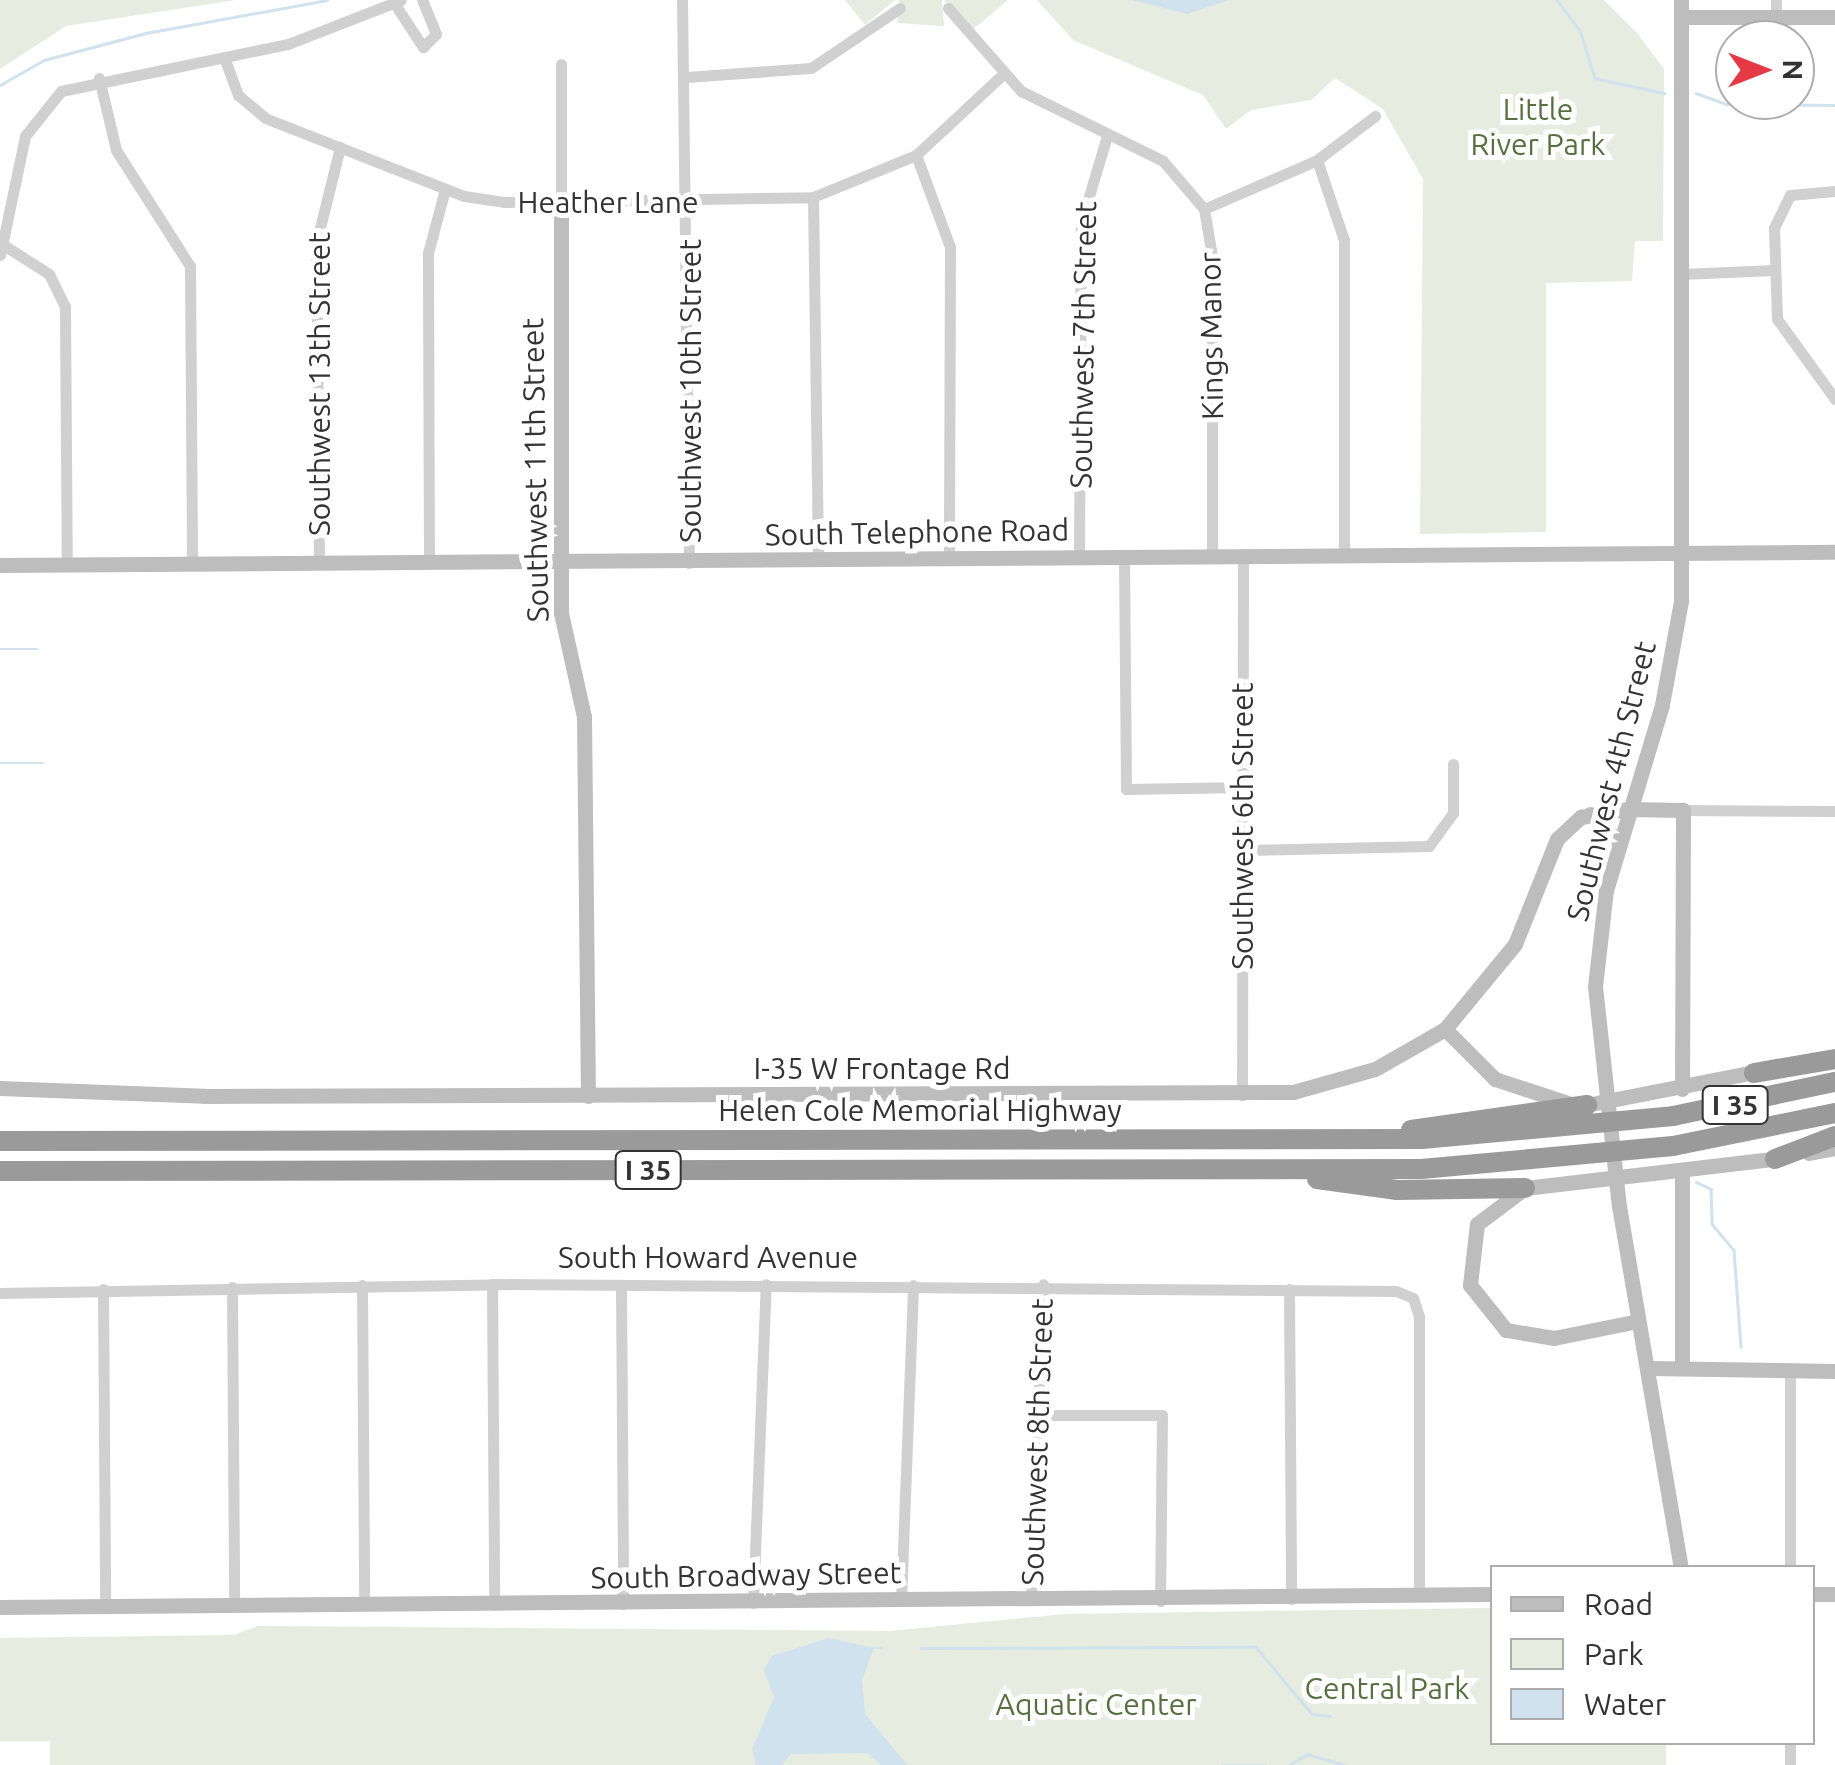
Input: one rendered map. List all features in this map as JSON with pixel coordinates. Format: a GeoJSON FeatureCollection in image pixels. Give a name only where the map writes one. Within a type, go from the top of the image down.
{"type":"FeatureCollection","features":[{"type":"Feature","properties":{"kind":"highway"},"geometry":{"type":"LineString","coordinates":[[1754,1073],[1835,1059]]}},
{"type":"Feature","properties":{"kind":"highway","name":"Helen Cole Memorial Highway"},"geometry":{"type":"LineString","coordinates":[[0,1141],[1371,1139],[1573,1129],[1835,1082]]}},
{"type":"Feature","properties":{"kind":"highway"},"geometry":{"type":"LineString","coordinates":[[1371,1139],[1587,1105]]}},
{"type":"Feature","properties":{"kind":"highway","name":"Helen Cole Memorial Highway"},"geometry":{"type":"LineString","coordinates":[[0,1171],[1261,1170],[1575,1159],[1835,1113]]}},
{"type":"Feature","properties":{"kind":"highway"},"geometry":{"type":"LineString","coordinates":[[1775,1159],[1835,1136]]}},
{"type":"Feature","properties":{"kind":"highway"},"geometry":{"type":"LineString","coordinates":[[1261,1170],[1372,1189],[1525,1188]]}},
{"type":"Feature","properties":{"kind":"main road"},"geometry":{"type":"LineString","coordinates":[[1681,8],[1776,9],[1835,18]]}},
{"type":"Feature","properties":{"kind":"main road","name":"Southwest 4th Street"},"geometry":{"type":"LineString","coordinates":[[1681,8],[1682,552],[1676,646],[1618,841],[1596,958],[1602,1070],[1618,1206],[1681,1565]]}},
{"type":"Feature","properties":{"kind":"main road","name":"Southwest 11th Street"},"geometry":{"type":"LineString","coordinates":[[561,202],[561,564],[563,630],[584,716],[588,1096]]}},
{"type":"Feature","properties":{"kind":"main road","name":"South Telephone Road"},"geometry":{"type":"LineString","coordinates":[[0,565],[1835,552]]}},
{"type":"Feature","properties":{"kind":"main road"},"geometry":{"type":"LineString","coordinates":[[1590,814],[1628,809],[1683,810],[1682,1089]]}},
{"type":"Feature","properties":{"kind":"main road"},"geometry":{"type":"LineString","coordinates":[[1590,814],[1618,841]]}},
{"type":"Feature","properties":{"kind":"main road","name":"I-35 W Frontage Rd"},"geometry":{"type":"LineString","coordinates":[[0,1088],[588,1096],[1242,1095],[1356,1077],[1445,1029],[1516,944],[1557,839],[1590,814]]}},
{"type":"Feature","properties":{"kind":"main road"},"geometry":{"type":"LineString","coordinates":[[1445,1029],[1508,1087],[1587,1105],[1754,1073],[1835,1048]]}},
{"type":"Feature","properties":{"kind":"main road"},"geometry":{"type":"LineString","coordinates":[[1638,1321],[1543,1338],[1487,1314],[1470,1285],[1470,1240],[1490,1208],[1525,1188],[1775,1159],[1835,1148]]}},
{"type":"Feature","properties":{"kind":"main road"},"geometry":{"type":"LineString","coordinates":[[1682,1171],[1682,1368]]}},
{"type":"Feature","properties":{"kind":"main road"},"geometry":{"type":"LineString","coordinates":[[1648,1368],[1835,1371]]}},
{"type":"Feature","properties":{"kind":"main road","name":"South Broadway Street"},"geometry":{"type":"LineString","coordinates":[[0,1607],[1160,1601],[1490,1594]]}},
{"type":"Feature","properties":{"kind":"street"},"geometry":{"type":"LineString","coordinates":[[67,566],[64,307],[49,274],[2,251],[28,128],[60,91],[100,78],[224,58],[320,35],[398,2],[423,47],[436,34],[422,0]]}},
{"type":"Feature","properties":{"kind":"street","name":"Southwest 10th Street"},"geometry":{"type":"LineString","coordinates":[[682,0],[687,78],[689,562]]}},
{"type":"Feature","properties":{"kind":"street"},"geometry":{"type":"LineString","coordinates":[[687,78],[811,68],[900,8]]}},
{"type":"Feature","properties":{"kind":"street","name":"Kings Manor"},"geometry":{"type":"LineString","coordinates":[[948,8],[1002,75],[1107,136],[1174,169],[1204,210],[1212,256],[1212,557]]}},
{"type":"Feature","properties":{"kind":"street","name":"Heather Lane"},"geometry":{"type":"LineString","coordinates":[[224,58],[253,111],[445,188],[493,202],[813,198],[916,156],[1002,75]]}},
{"type":"Feature","properties":{"kind":"street"},"geometry":{"type":"LineString","coordinates":[[561,64],[561,202]]}},
{"type":"Feature","properties":{"kind":"street"},"geometry":{"type":"LineString","coordinates":[[100,78],[116,150],[190,266],[192,566]]}},
{"type":"Feature","properties":{"kind":"street"},"geometry":{"type":"LineString","coordinates":[[1204,210],[1317,160],[1374,116]]}},
{"type":"Feature","properties":{"kind":"street","name":"Southwest 7th Street"},"geometry":{"type":"LineString","coordinates":[[1079,558],[1081,223],[1107,136]]}},
{"type":"Feature","properties":{"kind":"street","name":"Southwest 13th Street"},"geometry":{"type":"LineString","coordinates":[[319,564],[316,244],[340,147]]}},
{"type":"Feature","properties":{"kind":"street"},"geometry":{"type":"LineString","coordinates":[[916,156],[950,248],[949,559]]}},
{"type":"Feature","properties":{"kind":"street"},"geometry":{"type":"LineString","coordinates":[[1317,160],[1344,240],[1344,556]]}},
{"type":"Feature","properties":{"kind":"street"},"geometry":{"type":"LineString","coordinates":[[429,563],[428,253],[445,188]]}},
{"type":"Feature","properties":{"kind":"street"},"geometry":{"type":"LineString","coordinates":[[1835,191],[1782,202],[1774,270],[1782,329],[1835,398]]}},
{"type":"Feature","properties":{"kind":"street"},"geometry":{"type":"LineString","coordinates":[[813,198],[818,560]]}},
{"type":"Feature","properties":{"kind":"street"},"geometry":{"type":"LineString","coordinates":[[1680,274],[1774,270]]}},
{"type":"Feature","properties":{"kind":"street","name":"Southwest 6th Street"},"geometry":{"type":"LineString","coordinates":[[1242,1095],[1243,557]]}},
{"type":"Feature","properties":{"kind":"street"},"geometry":{"type":"LineString","coordinates":[[1124,558],[1126,789],[1243,787]]}},
{"type":"Feature","properties":{"kind":"street"},"geometry":{"type":"LineString","coordinates":[[1242,850],[1439,840],[1453,813],[1453,764]]}},
{"type":"Feature","properties":{"kind":"street"},"geometry":{"type":"LineString","coordinates":[[1683,810],[1835,811]]}},
{"type":"Feature","properties":{"kind":"street"},"geometry":{"type":"LineString","coordinates":[[492,1284],[494,1605]]}},
{"type":"Feature","properties":{"kind":"street"},"geometry":{"type":"LineString","coordinates":[[753,1603],[766,1284]]}},
{"type":"Feature","properties":{"kind":"street","name":"South Howard Avenue"},"geometry":{"type":"LineString","coordinates":[[0,1293],[362,1285],[1044,1284],[1289,1288],[1413,1298],[1420,1596]]}},
{"type":"Feature","properties":{"kind":"street","name":"Southwest 8th Street"},"geometry":{"type":"LineString","coordinates":[[1031,1600],[1043,1415],[1044,1284]]}},
{"type":"Feature","properties":{"kind":"street"},"geometry":{"type":"LineString","coordinates":[[362,1285],[364,1605]]}},
{"type":"Feature","properties":{"kind":"street"},"geometry":{"type":"LineString","coordinates":[[901,1601],[913,1285]]}},
{"type":"Feature","properties":{"kind":"street"},"geometry":{"type":"LineString","coordinates":[[621,1286],[623,1604]]}},
{"type":"Feature","properties":{"kind":"street"},"geometry":{"type":"LineString","coordinates":[[232,1287],[234,1606]]}},
{"type":"Feature","properties":{"kind":"street"},"geometry":{"type":"LineString","coordinates":[[1289,1288],[1291,1599]]}},
{"type":"Feature","properties":{"kind":"street"},"geometry":{"type":"LineString","coordinates":[[103,1289],[105,1607]]}},
{"type":"Feature","properties":{"kind":"street"},"geometry":{"type":"LineString","coordinates":[[1790,1371],[1790,1565]]}},
{"type":"Feature","properties":{"kind":"street"},"geometry":{"type":"LineString","coordinates":[[1043,1415],[1162,1415],[1160,1601]]}},
{"type":"Feature","properties":{"kind":"green space"},"geometry":{"type":"Polygon","coordinates":[[[0,0],[236,0],[66,26],[0,69],[0,0]]]}},
{"type":"Feature","properties":{"kind":"green space"},"geometry":{"type":"Polygon","coordinates":[[[845,0],[895,0],[865,25],[845,0]]]}},
{"type":"Feature","properties":{"kind":"green space"},"geometry":{"type":"Polygon","coordinates":[[[899,0],[942,0],[944,26],[897,23],[899,0]]]}},
{"type":"Feature","properties":{"kind":"green space"},"geometry":{"type":"Polygon","coordinates":[[[944,0],[1008,0],[971,31],[944,0]]]}},
{"type":"Feature","properties":{"kind":"green space","name":"Little River Park"},"geometry":{"type":"Polygon","coordinates":[[[1037,0],[1604,0],[1637,33],[1664,69],[1663,241],[1635,241],[1632,281],[1546,283],[1546,532],[1420,534],[1423,179],[1383,109],[1335,78],[1311,100],[1251,110],[1226,129],[1203,95],[1073,40],[1037,0]]]}},
{"type":"Feature","properties":{"kind":"green space","name":"Central Park"},"geometry":{"type":"Polygon","coordinates":[[[1490,1608],[1490,1745],[1666,1745],[1666,1765],[50,1765],[50,1741],[0,1741],[0,1638],[234,1635],[258,1626],[890,1631],[1065,1614],[1490,1608]]]}},
{"type":"Feature","properties":{"kind":"water"},"geometry":{"type":"Polygon","coordinates":[[[1132,0],[1229,0],[1187,14],[1132,0]]]}},
{"type":"Feature","properties":{"kind":"water"},"geometry":{"type":"Polygon","coordinates":[[[829,1638],[874,1648],[862,1680],[865,1714],[907,1765],[881,1765],[867,1753],[791,1754],[782,1765],[756,1765],[752,1749],[774,1697],[764,1670],[772,1656],[829,1638]]]}},
{"type":"Feature","properties":{"kind":"waterway"},"geometry":{"type":"LineString","coordinates":[[0,85],[44,60],[146,33],[327,0]]}},
{"type":"Feature","properties":{"kind":"waterway"},"geometry":{"type":"LineString","coordinates":[[1557,0],[1580,30],[1595,78],[1664,93]]}},
{"type":"Feature","properties":{"kind":"waterway"},"geometry":{"type":"LineString","coordinates":[[1696,93],[1727,104],[1835,105]]}},
{"type":"Feature","properties":{"kind":"waterway"},"geometry":{"type":"LineString","coordinates":[[0,649],[37,649]]}},
{"type":"Feature","properties":{"kind":"waterway"},"geometry":{"type":"LineString","coordinates":[[0,763],[43,763]]}},
{"type":"Feature","properties":{"kind":"waterway"},"geometry":{"type":"LineString","coordinates":[[1696,1182],[1711,1189],[1712,1224],[1734,1250],[1741,1347]]}},
{"type":"Feature","properties":{"kind":"waterway"},"geometry":{"type":"LineString","coordinates":[[921,1648],[1256,1647],[1312,1714],[1330,1716]]}},
{"type":"Feature","properties":{"kind":"waterway"},"geometry":{"type":"LineString","coordinates":[[874,1648],[881,1648]]}},
{"type":"Feature","properties":{"kind":"waterway"},"geometry":{"type":"LineString","coordinates":[[1289,1765],[1307,1754],[1345,1765]]}},
{"type":"Feature","properties":{"kind":"waterway"},"geometry":{"type":"LineString","coordinates":[[1222,1765],[1266,1765]]}},
{"type":"Feature","properties":{"kind":"park label","name":"Aquatic Center"},"geometry":{"type":"Point","coordinates":[1096,1704]}}]}
